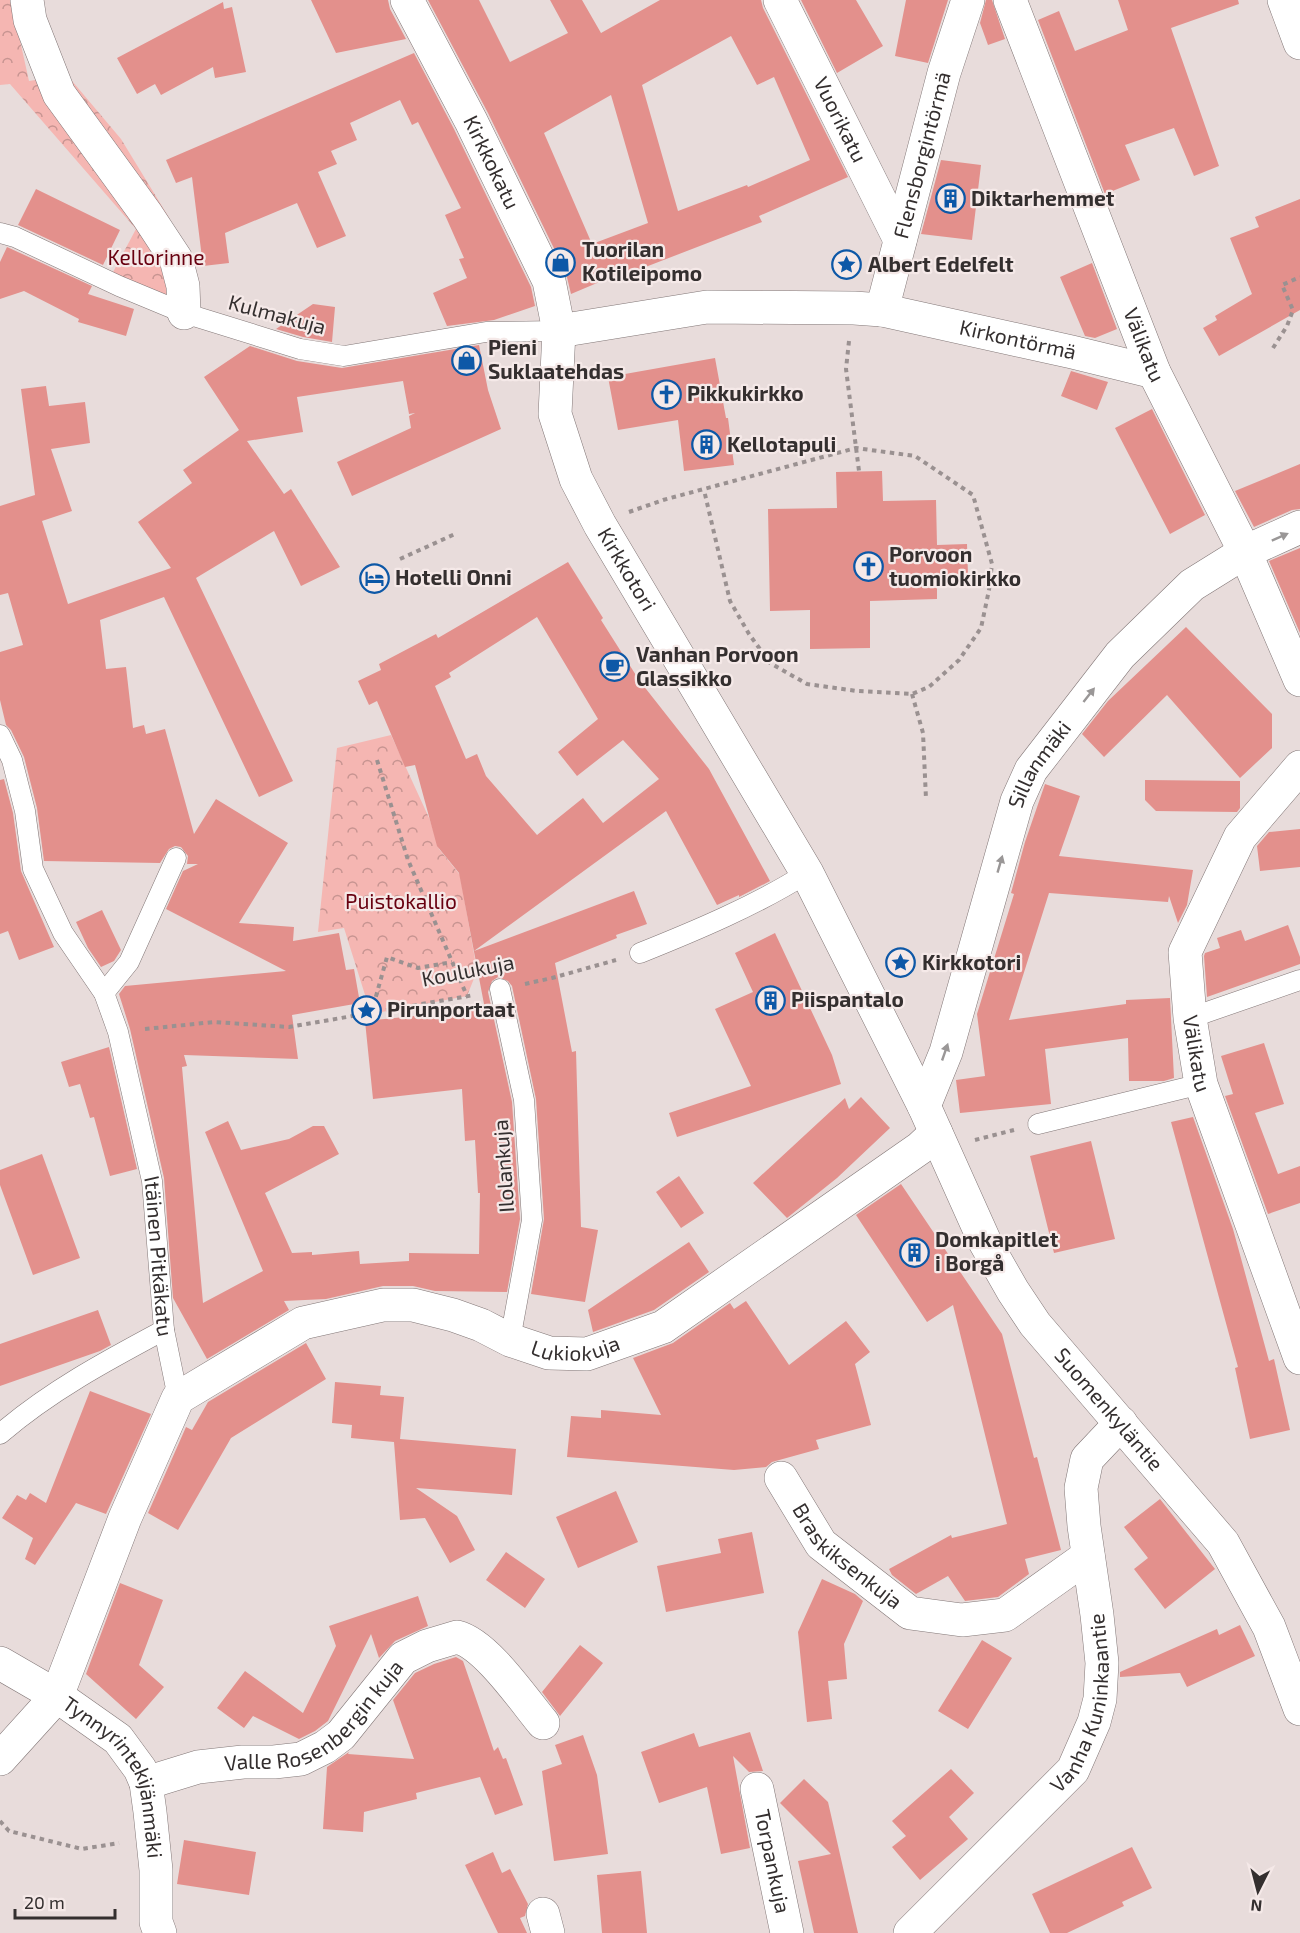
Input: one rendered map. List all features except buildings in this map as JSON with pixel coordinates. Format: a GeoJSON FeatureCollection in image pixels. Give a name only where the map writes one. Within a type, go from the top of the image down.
{"type":"FeatureCollection","features":[{"type":"Feature","properties":{"kind":"street"},"geometry":{"type":"LineString","coordinates":[[27,0],[30,20],[59,94],[147,215],[176,260],[183,286],[184,313]]}},
{"type":"Feature","properties":{"kind":"street","name":"Kirkkokatu"},"geometry":{"type":"LineString","coordinates":[[407,0],[471,121],[549,281],[559,331]]}},
{"type":"Feature","properties":{"kind":"street","name":"Vuorikatu"},"geometry":{"type":"LineString","coordinates":[[780,0],[900,240]]}},
{"type":"Feature","properties":{"kind":"street","name":"Flensborgintörmä"},"geometry":{"type":"LineString","coordinates":[[868,309],[900,240],[944,74],[968,0]]}},
{"type":"Feature","properties":{"kind":"street","name":"Välikatu"},"geometry":{"type":"LineString","coordinates":[[1010,0],[1154,372],[1245,552],[1300,680]]}},
{"type":"Feature","properties":{"kind":"street"},"geometry":{"type":"LineString","coordinates":[[1284,0],[1300,43]]}},
{"type":"Feature","properties":{"kind":"street"},"geometry":{"type":"LineString","coordinates":[[559,331],[707,307],[868,309]]}},
{"type":"Feature","properties":{"kind":"street","name":"Kirkontörmä"},"geometry":{"type":"LineString","coordinates":[[868,309],[1072,352],[1154,372]]}},
{"type":"Feature","properties":{"kind":"street","name":"Kirkkotori"},"geometry":{"type":"LineString","coordinates":[[559,331],[555,414],[576,479],[600,525],[807,873],[930,1120]]}},
{"type":"Feature","properties":{"kind":"street","name":"Sillanmäki"},"geometry":{"type":"LineString","coordinates":[[930,1120],[946,1052],[1017,801],[1031,770],[1120,655],[1192,585],[1245,552],[1300,527]]}},
{"type":"Feature","properties":{"kind":"street","name":"Välikatu"},"geometry":{"type":"LineString","coordinates":[[1300,767],[1240,837],[1185,952],[1190,1018],[1201,1084],[1300,1358]]}},
{"type":"Feature","properties":{"kind":"street","name":"Lukiokuja"},"geometry":{"type":"LineString","coordinates":[[178,1398],[303,1323],[383,1305],[413,1305],[453,1315],[481,1325],[510,1340],[549,1353],[587,1354],[663,1327],[920,1148],[930,1120]]}},
{"type":"Feature","properties":{"kind":"street","name":"Suomenkyläntie"},"geometry":{"type":"LineString","coordinates":[[930,1120],[985,1242],[1035,1324],[1224,1543],[1269,1627],[1300,1709]]}},
{"type":"Feature","properties":{"kind":"street"},"geometry":{"type":"LineString","coordinates":[[0,1760],[57,1696],[125,1518],[178,1398]]}},
{"type":"Feature","properties":{"kind":"street","name":"Vanha Kuninkaantie"},"geometry":{"type":"LineString","coordinates":[[910,1933],[1073,1770],[1094,1722],[1100,1699],[1102,1663],[1081,1488],[1087,1459],[1121,1423]]}},
{"type":"Feature","properties":{"kind":"street","name":"Braskiksenkuja"},"geometry":{"type":"LineString","coordinates":[[781,1478],[821,1544],[910,1613],[962,1620],[1005,1615],[1088,1556]]}},
{"type":"Feature","properties":{"kind":"street","name":"Valle Rosenbergin kuja"},"geometry":{"type":"LineString","coordinates":[[146,1783],[198,1767],[301,1759],[326,1747],[341,1735],[403,1658],[427,1646],[457,1637],[471,1643],[481,1651],[543,1723]]}},
{"type":"Feature","properties":{"kind":"street","name":"Tynnyrintekijänmäki"},"geometry":{"type":"LineString","coordinates":[[0,1662],[57,1696],[118,1739],[140,1768],[146,1783],[156,1870],[156,1922],[160,1933]]}},
{"type":"Feature","properties":{"kind":"street","name":"Torpankuja"},"geometry":{"type":"LineString","coordinates":[[757,1789],[787,1933]]}},
{"type":"Feature","properties":{"kind":"lane","name":"Kulmakuja"},"geometry":{"type":"LineString","coordinates":[[0,233],[15,237],[119,286],[184,313],[289,346],[344,356],[486,332],[559,331]]}},
{"type":"Feature","properties":{"kind":"lane","name":"Itäinen Pitkäkatu"},"geometry":{"type":"LineString","coordinates":[[0,735],[12,760],[25,811],[33,869],[63,933],[104,993],[118,1032],[152,1181],[164,1330],[178,1398]]}},
{"type":"Feature","properties":{"kind":"lane"},"geometry":{"type":"LineString","coordinates":[[104,993],[129,962],[176,858]]}},
{"type":"Feature","properties":{"kind":"lane"},"geometry":{"type":"LineString","coordinates":[[640,953],[709,923],[807,873]]}},
{"type":"Feature","properties":{"kind":"lane"},"geometry":{"type":"LineString","coordinates":[[1190,1018],[1300,980]]}},
{"type":"Feature","properties":{"kind":"lane","name":"Ilolankuja"},"geometry":{"type":"LineString","coordinates":[[500,989],[524,1100],[532,1220],[510,1340]]}},
{"type":"Feature","properties":{"kind":"lane"},"geometry":{"type":"LineString","coordinates":[[1038,1124],[1201,1084]]}},
{"type":"Feature","properties":{"kind":"lane"},"geometry":{"type":"LineString","coordinates":[[0,1434],[45,1398],[164,1330]]}},
{"type":"Feature","properties":{"kind":"path"},"geometry":{"type":"LineString","coordinates":[[1273,348],[1287,326],[1293,310],[1282,285],[1300,277]]}},
{"type":"Feature","properties":{"kind":"path"},"geometry":{"type":"LineString","coordinates":[[859,471],[846,369],[868,309]]}},
{"type":"Feature","properties":{"kind":"path"},"geometry":{"type":"LineString","coordinates":[[600,525],[663,500],[856,448],[915,456],[973,495],[992,564],[981,628],[959,660],[929,687],[912,694],[857,691],[807,684],[770,663],[749,634],[730,601],[704,490]]}},
{"type":"Feature","properties":{"kind":"path"},"geometry":{"type":"LineString","coordinates":[[400,559],[455,534]]}},
{"type":"Feature","properties":{"kind":"path"},"geometry":{"type":"LineString","coordinates":[[912,694],[923,733],[926,800]]}},
{"type":"Feature","properties":{"kind":"path"},"geometry":{"type":"LineString","coordinates":[[377,760],[408,860],[467,996]]}},
{"type":"Feature","properties":{"kind":"path","name":"Koulukuja"},"geometry":{"type":"LineString","coordinates":[[118,1032],[214,1022],[289,1028],[467,996],[552,978],[640,953]]}},
{"type":"Feature","properties":{"kind":"path"},"geometry":{"type":"LineString","coordinates":[[371,1014],[387,957],[418,968],[452,962]]}},
{"type":"Feature","properties":{"kind":"path"},"geometry":{"type":"LineString","coordinates":[[972,1140],[1038,1124]]}},
{"type":"Feature","properties":{"kind":"path"},"geometry":{"type":"LineString","coordinates":[[0,1821],[9,1831],[82,1849],[152,1837]]}},
{"type":"Feature","properties":{"kind":"green space","name":"Kellorinne"},"geometry":{"type":"Polygon","coordinates":[[[0,0],[11,0],[29,81],[67,75],[121,139],[168,216],[194,267],[197,307],[112,274],[136,229],[10,84],[0,85],[0,0]]]}},
{"type":"Feature","properties":{"kind":"green space","name":"Puistokallio"},"geometry":{"type":"Polygon","coordinates":[[[391,735],[430,820],[439,849],[460,875],[477,971],[467,996],[371,1014],[344,928],[318,932],[337,748],[391,735]]]}},
{"type":"Feature","properties":{"kind":"place","name":"Diktarhemmet"},"geometry":{"type":"Point","coordinates":[950,199]}},
{"type":"Feature","properties":{"kind":"place","name":"Tuorilan Kotileipomo"},"geometry":{"type":"Point","coordinates":[561,262]}},
{"type":"Feature","properties":{"kind":"place","name":"Albert Edelfelt"},"geometry":{"type":"Point","coordinates":[847,265]}},
{"type":"Feature","properties":{"kind":"place","name":"Pieni Suklaatehdas"},"geometry":{"type":"Point","coordinates":[467,360]}},
{"type":"Feature","properties":{"kind":"place","name":"Pikkukirkko"},"geometry":{"type":"Point","coordinates":[666,394]}},
{"type":"Feature","properties":{"kind":"place","name":"Kellotapuli"},"geometry":{"type":"Point","coordinates":[706,445]}},
{"type":"Feature","properties":{"kind":"place","name":"Porvoon tuomiokirkko"},"geometry":{"type":"Point","coordinates":[868,567]}},
{"type":"Feature","properties":{"kind":"place","name":"Hotelli Onni"},"geometry":{"type":"Point","coordinates":[374,578]}},
{"type":"Feature","properties":{"kind":"place","name":"Vanhan Porvoon Glassikko"},"geometry":{"type":"Point","coordinates":[615,667]}},
{"type":"Feature","properties":{"kind":"place","name":"Kirkkotori"},"geometry":{"type":"Point","coordinates":[901,963]}},
{"type":"Feature","properties":{"kind":"place","name":"Piispantalo"},"geometry":{"type":"Point","coordinates":[770,1000]}},
{"type":"Feature","properties":{"kind":"place","name":"Pirunportaat"},"geometry":{"type":"Point","coordinates":[366,1010]}},
{"type":"Feature","properties":{"kind":"place","name":"Domkapitlet i Borgå"},"geometry":{"type":"Point","coordinates":[914,1252]}}]}
